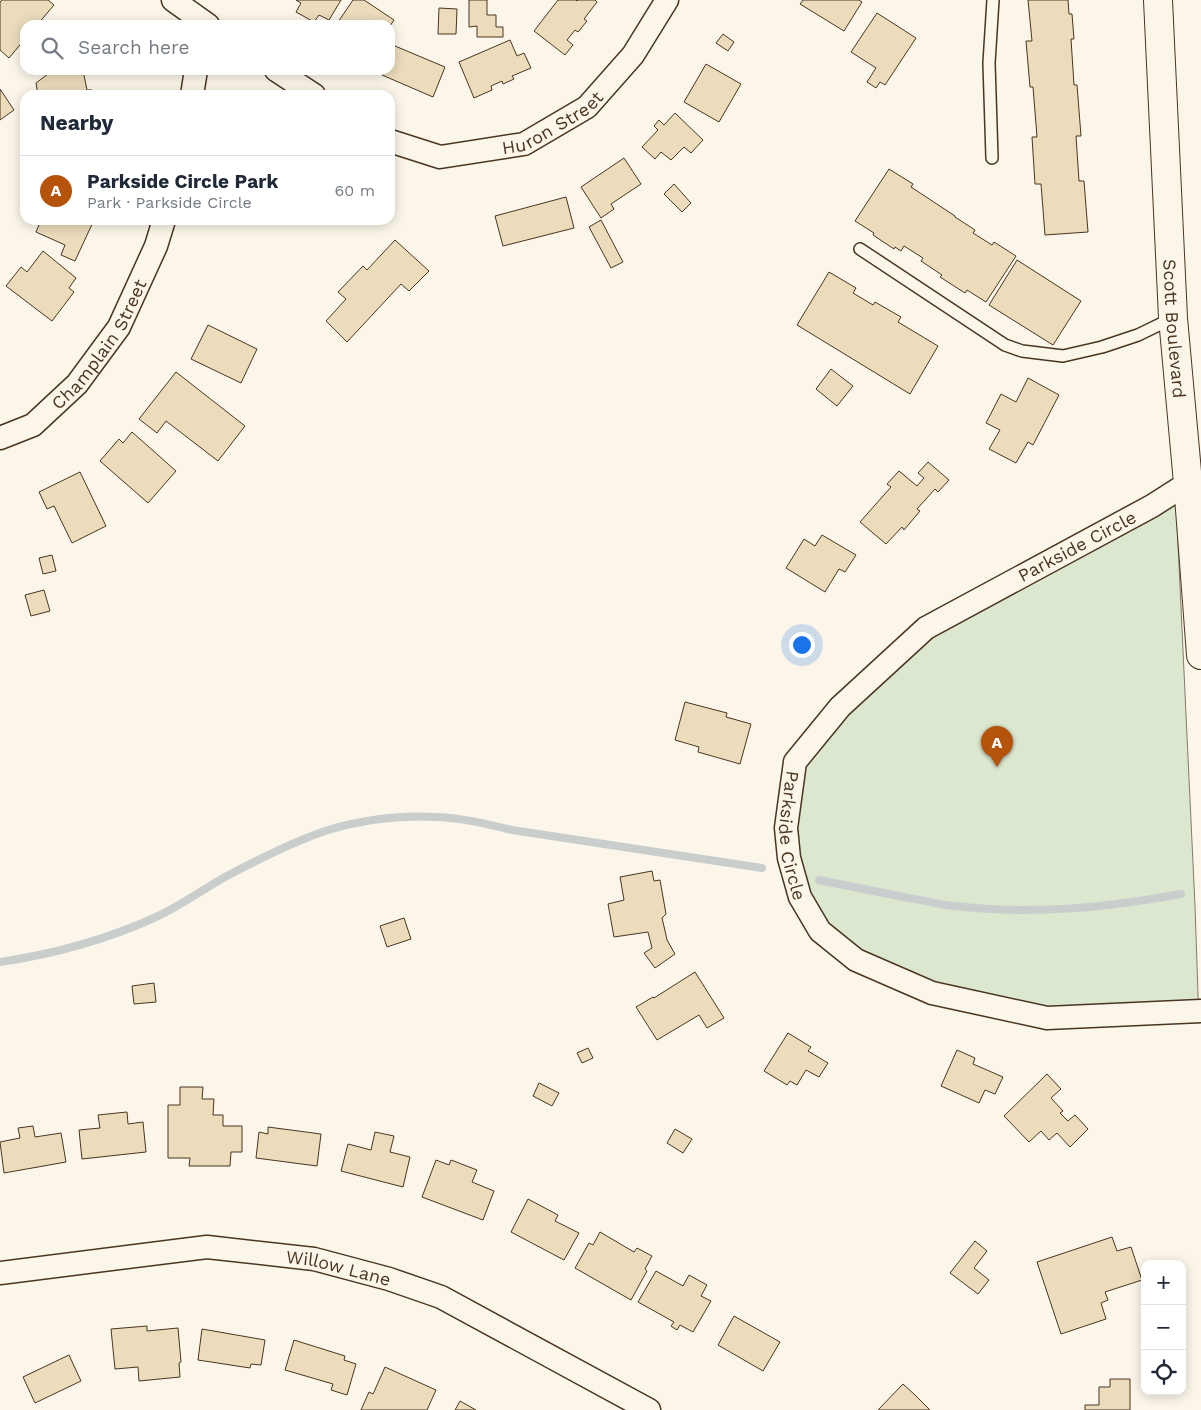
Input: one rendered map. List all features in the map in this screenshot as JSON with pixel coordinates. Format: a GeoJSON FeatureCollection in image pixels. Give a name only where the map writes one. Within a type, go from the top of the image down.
{"type":"FeatureCollection","features":[{"type":"Feature","properties":{"kind":"highway","name":"Scott Boulevard"},"geometry":{"type":"LineString","coordinates":[[1158,0],[1173,318],[1201,655]]}},
{"type":"Feature","properties":{"kind":"street"},"geometry":{"type":"LineString","coordinates":[[173,0],[198,20]]}},
{"type":"Feature","properties":{"kind":"street","name":"Huron Street"},"geometry":{"type":"LineString","coordinates":[[395,143],[440,157],[524,144],[587,107],[634,55],[668,0]]}},
{"type":"Feature","properties":{"kind":"street"},"geometry":{"type":"LineString","coordinates":[[193,90],[195,75]]}},
{"type":"Feature","properties":{"kind":"street"},"geometry":{"type":"LineString","coordinates":[[284,75],[306,90]]}},
{"type":"Feature","properties":{"kind":"street","name":"Champlain Street"},"geometry":{"type":"LineString","coordinates":[[0,438],[33,425],[77,384],[119,327],[156,246],[162,225]]}},
{"type":"Feature","properties":{"kind":"street","name":"Parkside Circle"},"geometry":{"type":"LineString","coordinates":[[1188,483],[1152,506],[926,628],[840,707],[795,762],[786,828],[789,858],[800,897],[820,931],[856,960],[932,993],[1047,1018],[1201,1011]]}},
{"type":"Feature","properties":{"kind":"street","name":"Willow Lane"},"geometry":{"type":"LineString","coordinates":[[0,1272],[207,1247],[314,1259],[441,1297],[649,1410]]}},
{"type":"Feature","properties":{"kind":"lane"},"geometry":{"type":"LineString","coordinates":[[992,158],[989,63],[994,0]]}},
{"type":"Feature","properties":{"kind":"lane"},"geometry":{"type":"LineString","coordinates":[[860,249],[1005,345],[1022,351],[1063,356],[1102,347],[1138,335],[1173,318]]}},
{"type":"Feature","properties":{"kind":"green space"},"geometry":{"type":"Polygon","coordinates":[[[1176,501],[1199,1023],[1132,1019],[1039,1006],[925,981],[868,955],[825,923],[809,896],[799,853],[797,831],[800,780],[811,754],[848,710],[913,651],[972,608],[1176,501]]]}},
{"type":"Feature","properties":{"kind":"building"},"geometry":{"type":"Polygon","coordinates":[[[2,0],[48,0],[54,5],[41,20],[20,20],[20,45],[9,58],[0,50],[0,2],[2,0]]]}},
{"type":"Feature","properties":{"kind":"building"},"geometry":{"type":"Polygon","coordinates":[[[296,0],[341,0],[329,20],[319,15],[315,20],[310,20],[296,12],[301,3],[296,0]]]}},
{"type":"Feature","properties":{"kind":"building"},"geometry":{"type":"Polygon","coordinates":[[[353,0],[364,0],[394,20],[339,20],[353,0]]]}},
{"type":"Feature","properties":{"kind":"building"},"geometry":{"type":"Polygon","coordinates":[[[469,0],[487,0],[487,15],[496,15],[496,27],[503,27],[503,37],[477,37],[477,26],[469,27],[469,0]]]}},
{"type":"Feature","properties":{"kind":"building"},"geometry":{"type":"Polygon","coordinates":[[[558,0],[595,0],[597,2],[584,19],[587,21],[578,32],[575,30],[567,40],[573,45],[565,55],[534,31],[558,0]]]}},
{"type":"Feature","properties":{"kind":"building"},"geometry":{"type":"Polygon","coordinates":[[[803,0],[859,0],[862,2],[844,31],[800,4],[803,0]]]}},
{"type":"Feature","properties":{"kind":"building"},"geometry":{"type":"Polygon","coordinates":[[[1028,0],[1068,0],[1069,14],[1072,14],[1074,39],[1071,39],[1074,85],[1077,85],[1081,136],[1076,136],[1079,181],[1084,181],[1088,232],[1045,235],[1041,184],[1035,184],[1032,137],[1037,137],[1033,87],[1030,87],[1026,41],[1032,41],[1028,0]]]}},
{"type":"Feature","properties":{"kind":"building"},"geometry":{"type":"Polygon","coordinates":[[[439,8],[457,9],[456,34],[438,34],[439,8]]]}},
{"type":"Feature","properties":{"kind":"building"},"geometry":{"type":"Polygon","coordinates":[[[877,13],[916,38],[885,85],[880,82],[876,88],[867,82],[876,68],[851,52],[877,13]]]}},
{"type":"Feature","properties":{"kind":"building"},"geometry":{"type":"Polygon","coordinates":[[[723,34],[734,42],[728,51],[716,43],[723,34]]]}},
{"type":"Feature","properties":{"kind":"building"},"geometry":{"type":"Polygon","coordinates":[[[510,40],[517,56],[524,53],[531,68],[512,76],[514,79],[503,84],[502,81],[491,86],[492,90],[474,98],[459,62],[510,40]]]}},
{"type":"Feature","properties":{"kind":"building"},"geometry":{"type":"Polygon","coordinates":[[[395,46],[445,67],[433,97],[382,75],[395,75],[395,46]]]}},
{"type":"Feature","properties":{"kind":"building"},"geometry":{"type":"Polygon","coordinates":[[[706,64],[741,84],[719,122],[684,102],[706,64]]]}},
{"type":"Feature","properties":{"kind":"building"},"geometry":{"type":"Polygon","coordinates":[[[47,75],[84,75],[87,90],[37,90],[36,83],[47,75]]]}},
{"type":"Feature","properties":{"kind":"building"},"geometry":{"type":"Polygon","coordinates":[[[0,89],[14,110],[0,120],[0,89]]]}},
{"type":"Feature","properties":{"kind":"building"},"geometry":{"type":"Polygon","coordinates":[[[675,113],[703,140],[691,153],[684,147],[671,160],[661,152],[655,159],[642,147],[658,130],[654,126],[659,120],[664,125],[675,113]]]}},
{"type":"Feature","properties":{"kind":"building"},"geometry":{"type":"Polygon","coordinates":[[[624,158],[641,184],[611,204],[614,209],[601,218],[581,187],[624,158]]]}},
{"type":"Feature","properties":{"kind":"building"},"geometry":{"type":"Polygon","coordinates":[[[889,169],[913,184],[911,187],[975,230],[973,233],[992,245],[994,242],[1016,256],[986,302],[967,290],[965,293],[940,277],[942,275],[921,261],[923,258],[904,246],[901,251],[895,247],[894,249],[855,221],[889,169]]]}},
{"type":"Feature","properties":{"kind":"building"},"geometry":{"type":"Polygon","coordinates":[[[674,184],[691,203],[682,212],[664,194],[674,184]]]}},
{"type":"Feature","properties":{"kind":"building"},"geometry":{"type":"Polygon","coordinates":[[[566,197],[574,228],[503,246],[495,216],[566,197]]]}},
{"type":"Feature","properties":{"kind":"building"},"geometry":{"type":"Polygon","coordinates":[[[601,220],[623,262],[611,268],[589,227],[601,220]]]}},
{"type":"Feature","properties":{"kind":"building"},"geometry":{"type":"Polygon","coordinates":[[[39,225],[92,225],[75,261],[61,255],[65,245],[36,232],[39,225]]]}},
{"type":"Feature","properties":{"kind":"building"},"geometry":{"type":"Polygon","coordinates":[[[395,240],[429,271],[409,291],[401,284],[347,342],[326,321],[346,299],[338,292],[363,266],[367,270],[395,240]]]}},
{"type":"Feature","properties":{"kind":"building"},"geometry":{"type":"Polygon","coordinates":[[[43,251],[76,278],[69,288],[74,292],[52,321],[6,286],[21,267],[27,272],[43,251]]]}},
{"type":"Feature","properties":{"kind":"building"},"geometry":{"type":"Polygon","coordinates":[[[1017,260],[1081,301],[1053,345],[989,305],[1017,260]]]}},
{"type":"Feature","properties":{"kind":"building"},"geometry":{"type":"Polygon","coordinates":[[[829,272],[856,288],[853,293],[873,305],[875,302],[901,317],[898,322],[938,346],[910,394],[797,325],[829,272]]]}},
{"type":"Feature","properties":{"kind":"building"},"geometry":{"type":"Polygon","coordinates":[[[208,325],[257,349],[241,383],[191,359],[208,325]]]}},
{"type":"Feature","properties":{"kind":"building"},"geometry":{"type":"Polygon","coordinates":[[[831,369],[853,386],[837,406],[816,389],[831,369]]]}},
{"type":"Feature","properties":{"kind":"building"},"geometry":{"type":"Polygon","coordinates":[[[176,372],[245,426],[218,461],[166,421],[157,433],[139,419],[176,372]]]}},
{"type":"Feature","properties":{"kind":"building"},"geometry":{"type":"Polygon","coordinates":[[[1028,378],[1059,395],[1033,445],[1028,442],[1016,463],[989,449],[1000,430],[986,423],[1001,394],[1016,402],[1028,378]]]}},
{"type":"Feature","properties":{"kind":"building"},"geometry":{"type":"Polygon","coordinates":[[[132,432],[176,471],[148,503],[100,461],[119,439],[123,443],[132,432]]]}},
{"type":"Feature","properties":{"kind":"building"},"geometry":{"type":"Polygon","coordinates":[[[928,462],[949,480],[938,492],[935,489],[917,509],[920,511],[904,530],[902,527],[886,544],[860,522],[891,487],[887,484],[899,471],[917,486],[924,478],[918,473],[928,462]]]}},
{"type":"Feature","properties":{"kind":"building"},"geometry":{"type":"Polygon","coordinates":[[[80,472],[106,526],[72,543],[54,506],[47,509],[39,492],[80,472]]]}},
{"type":"Feature","properties":{"kind":"building"},"geometry":{"type":"Polygon","coordinates":[[[822,535],[856,555],[845,572],[839,569],[825,592],[786,568],[804,539],[815,546],[822,535]]]}},
{"type":"Feature","properties":{"kind":"building"},"geometry":{"type":"Polygon","coordinates":[[[52,555],[56,571],[43,574],[39,558],[52,555]]]}},
{"type":"Feature","properties":{"kind":"building"},"geometry":{"type":"Polygon","coordinates":[[[44,590],[50,611],[31,616],[25,595],[44,590]]]}},
{"type":"Feature","properties":{"kind":"building"},"geometry":{"type":"Polygon","coordinates":[[[685,702],[727,713],[726,717],[751,724],[740,764],[698,752],[699,747],[675,740],[685,702]]]}},
{"type":"Feature","properties":{"kind":"building"},"geometry":{"type":"Polygon","coordinates":[[[652,871],[654,881],[660,880],[666,914],[662,918],[667,940],[675,954],[655,968],[644,953],[652,948],[648,932],[614,937],[608,904],[624,900],[620,877],[652,871]]]}},
{"type":"Feature","properties":{"kind":"building"},"geometry":{"type":"Polygon","coordinates":[[[404,918],[411,939],[387,947],[380,926],[404,918]]]}},
{"type":"Feature","properties":{"kind":"building"},"geometry":{"type":"Polygon","coordinates":[[[695,972],[724,1018],[707,1028],[699,1015],[657,1040],[636,1007],[695,972]]]}},
{"type":"Feature","properties":{"kind":"building"},"geometry":{"type":"Polygon","coordinates":[[[154,983],[156,1002],[134,1004],[132,986],[154,983]]]}},
{"type":"Feature","properties":{"kind":"building"},"geometry":{"type":"Polygon","coordinates":[[[788,1033],[811,1047],[808,1051],[828,1063],[819,1077],[806,1070],[797,1085],[790,1081],[787,1085],[764,1071],[788,1033]]]}},
{"type":"Feature","properties":{"kind":"building"},"geometry":{"type":"Polygon","coordinates":[[[588,1048],[593,1058],[582,1063],[577,1053],[588,1048]]]}},
{"type":"Feature","properties":{"kind":"building"},"geometry":{"type":"Polygon","coordinates":[[[957,1050],[975,1058],[973,1064],[1003,1077],[995,1094],[985,1090],[979,1103],[941,1086],[957,1050]]]}},
{"type":"Feature","properties":{"kind":"building"},"geometry":{"type":"Polygon","coordinates":[[[1047,1074],[1061,1089],[1051,1098],[1063,1111],[1060,1113],[1068,1121],[1075,1115],[1088,1129],[1070,1147],[1057,1133],[1049,1140],[1041,1131],[1029,1142],[1004,1116],[1047,1074]]]}},
{"type":"Feature","properties":{"kind":"building"},"geometry":{"type":"Polygon","coordinates":[[[539,1083],[559,1093],[552,1106],[533,1096],[539,1083]]]}},
{"type":"Feature","properties":{"kind":"building"},"geometry":{"type":"Polygon","coordinates":[[[180,1087],[203,1087],[202,1099],[214,1099],[213,1115],[223,1115],[223,1126],[242,1126],[242,1152],[231,1152],[230,1166],[189,1166],[190,1158],[168,1158],[168,1105],[180,1105],[180,1087]]]}},
{"type":"Feature","properties":{"kind":"building"},"geometry":{"type":"Polygon","coordinates":[[[127,1112],[128,1124],[143,1122],[146,1152],[82,1159],[79,1130],[100,1128],[98,1115],[127,1112]]]}},
{"type":"Feature","properties":{"kind":"building"},"geometry":{"type":"Polygon","coordinates":[[[33,1126],[35,1137],[61,1133],[66,1162],[4,1173],[0,1142],[20,1138],[18,1128],[33,1126]]]}},
{"type":"Feature","properties":{"kind":"building"},"geometry":{"type":"Polygon","coordinates":[[[268,1127],[321,1134],[317,1166],[256,1158],[259,1132],[268,1134],[268,1127]]]}},
{"type":"Feature","properties":{"kind":"building"},"geometry":{"type":"Polygon","coordinates":[[[675,1129],[692,1139],[683,1153],[667,1143],[675,1129]]]}},
{"type":"Feature","properties":{"kind":"building"},"geometry":{"type":"Polygon","coordinates":[[[375,1132],[394,1136],[390,1152],[410,1157],[403,1187],[341,1171],[348,1144],[371,1150],[375,1132]]]}},
{"type":"Feature","properties":{"kind":"building"},"geometry":{"type":"Polygon","coordinates":[[[436,1160],[449,1165],[451,1160],[477,1170],[472,1182],[494,1191],[483,1220],[422,1197],[436,1160]]]}},
{"type":"Feature","properties":{"kind":"building"},"geometry":{"type":"Polygon","coordinates":[[[528,1199],[558,1215],[555,1221],[579,1233],[564,1260],[511,1232],[528,1199]]]}},
{"type":"Feature","properties":{"kind":"building"},"geometry":{"type":"Polygon","coordinates":[[[600,1232],[634,1252],[637,1248],[652,1256],[645,1269],[647,1271],[631,1300],[575,1268],[589,1243],[593,1245],[600,1232]]]}},
{"type":"Feature","properties":{"kind":"building"},"geometry":{"type":"Polygon","coordinates":[[[1112,1237],[1117,1251],[1131,1247],[1141,1280],[1105,1292],[1108,1300],[1101,1303],[1106,1319],[1061,1334],[1037,1262],[1112,1237]]]}},
{"type":"Feature","properties":{"kind":"building"},"geometry":{"type":"Polygon","coordinates":[[[975,1241],[987,1251],[974,1268],[989,1280],[978,1294],[950,1273],[975,1241]]]}},
{"type":"Feature","properties":{"kind":"building"},"geometry":{"type":"Polygon","coordinates":[[[656,1271],[683,1286],[689,1275],[707,1285],[701,1296],[711,1301],[693,1332],[680,1325],[677,1330],[671,1326],[674,1322],[638,1302],[656,1271]]]}},
{"type":"Feature","properties":{"kind":"building"},"geometry":{"type":"Polygon","coordinates":[[[734,1316],[780,1342],[763,1371],[718,1345],[734,1316]]]}},
{"type":"Feature","properties":{"kind":"building"},"geometry":{"type":"Polygon","coordinates":[[[147,1326],[147,1331],[178,1328],[181,1362],[179,1363],[180,1377],[139,1381],[138,1367],[115,1369],[111,1329],[147,1326]]]}},
{"type":"Feature","properties":{"kind":"building"},"geometry":{"type":"Polygon","coordinates":[[[202,1329],[265,1340],[261,1365],[251,1364],[250,1368],[198,1360],[202,1329]]]}},
{"type":"Feature","properties":{"kind":"building"},"geometry":{"type":"Polygon","coordinates":[[[294,1340],[345,1356],[344,1360],[356,1364],[347,1395],[331,1390],[333,1384],[285,1370],[294,1340]]]}},
{"type":"Feature","properties":{"kind":"building"},"geometry":{"type":"Polygon","coordinates":[[[69,1355],[81,1381],[35,1403],[23,1377],[69,1355]]]}},
{"type":"Feature","properties":{"kind":"building"},"geometry":{"type":"Polygon","coordinates":[[[385,1367],[436,1390],[427,1410],[361,1410],[369,1392],[373,1394],[385,1367]]]}},
{"type":"Feature","properties":{"kind":"building"},"geometry":{"type":"Polygon","coordinates":[[[1110,1379],[1130,1379],[1130,1410],[1085,1410],[1085,1405],[1099,1405],[1099,1387],[1110,1387],[1110,1379]]]}},
{"type":"Feature","properties":{"kind":"building"},"geometry":{"type":"Polygon","coordinates":[[[903,1384],[915,1395],[930,1410],[878,1410],[903,1384]]]}},
{"type":"Feature","properties":{"kind":"building"},"geometry":{"type":"Polygon","coordinates":[[[460,1401],[476,1410],[455,1410],[460,1401]]]}},
{"type":"Feature","properties":{"kind":"waterway"},"geometry":{"type":"LineString","coordinates":[[0,962],[40,955],[118,933],[165,913],[225,877],[286,846],[325,831],[380,819],[409,817],[456,819],[512,830],[762,868]]}},
{"type":"Feature","properties":{"kind":"waterway"},"geometry":{"type":"LineString","coordinates":[[819,880],[943,905],[983,909],[1068,909],[1181,894]]}},
{"type":"Feature","properties":{"kind":"place","name":"Parkside Circle Park"},"geometry":{"type":"Point","coordinates":[997,767]}}]}
